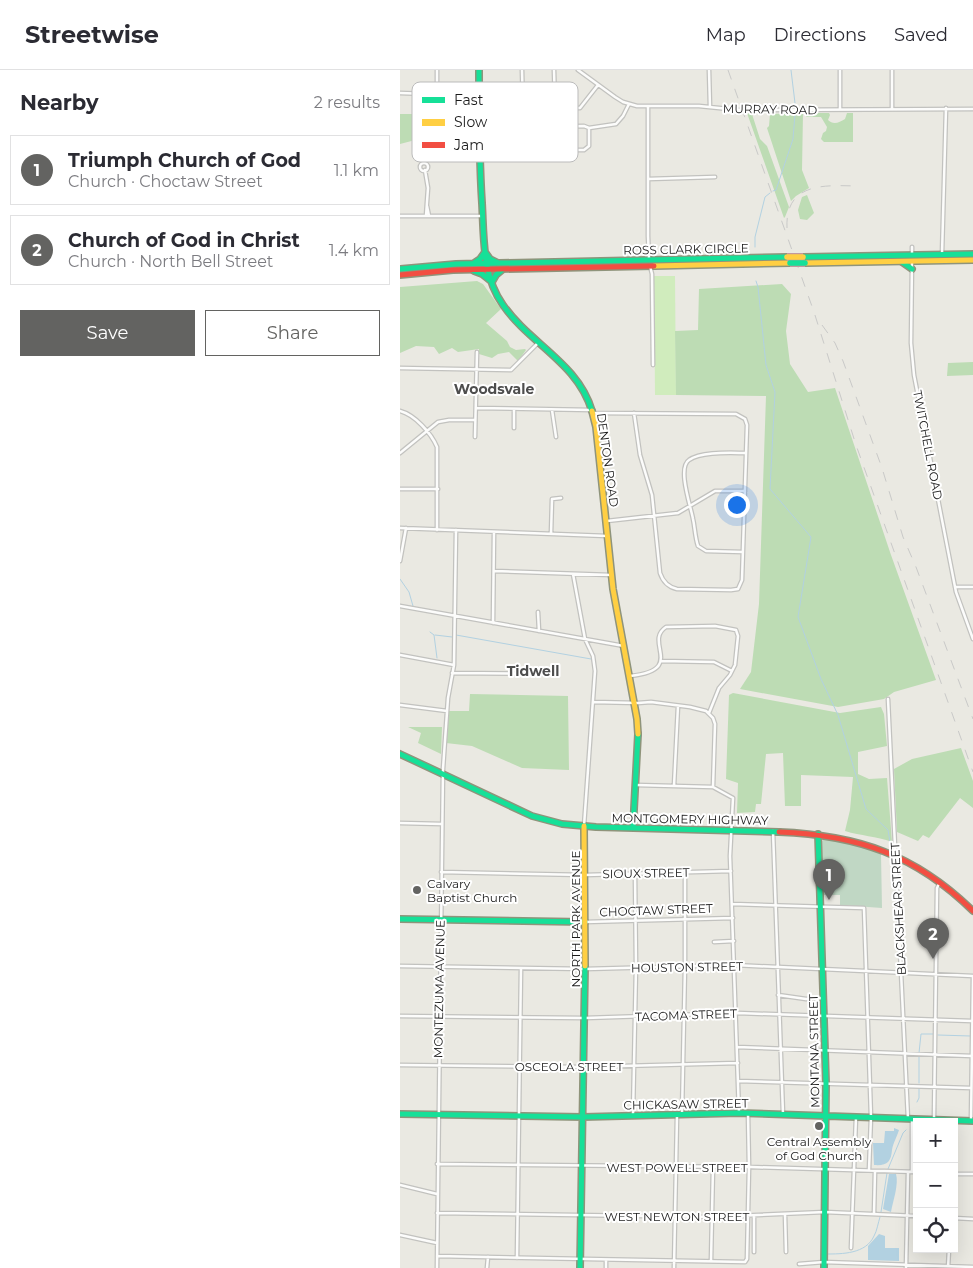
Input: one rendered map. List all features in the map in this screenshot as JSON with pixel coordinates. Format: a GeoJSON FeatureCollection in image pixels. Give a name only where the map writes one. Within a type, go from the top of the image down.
{"type":"FeatureCollection","features":[{"type":"Feature","properties":{"kind":"main road","name":"DENTON ROAD"},"geometry":{"type":"LineString","coordinates":[[479,162],[485,252],[492,282],[506,310],[577,381],[586,394],[592,412],[598,445],[612,575],[635,703],[638,734],[633,828]]}},
{"type":"Feature","properties":{"kind":"main road"},"geometry":{"type":"LineString","coordinates":[[500,263],[490,259],[485,252],[472,267],[492,282],[497,273],[504,269]]}},
{"type":"Feature","properties":{"kind":"main road","name":"ROSS CLARK CIRCLE"},"geometry":{"type":"LineString","coordinates":[[942,258],[973,254]]}},
{"type":"Feature","properties":{"kind":"main road","name":"ROSS CLARK CIRCLE"},"geometry":{"type":"LineString","coordinates":[[487,266],[504,269],[559,265],[789,260],[900,261],[912,258]]}},
{"type":"Feature","properties":{"kind":"main road","name":"ROSS CLARK CIRCLE"},"geometry":{"type":"LineString","coordinates":[[804,260],[942,258],[973,260]]}},
{"type":"Feature","properties":{"kind":"main road"},"geometry":{"type":"LineString","coordinates":[[900,261],[912,269]]}},
{"type":"Feature","properties":{"kind":"main road","name":"ROSS CLARK CIRCLE"},"geometry":{"type":"LineString","coordinates":[[400,269],[472,267],[500,263],[559,265]]}},
{"type":"Feature","properties":{"kind":"main road","name":"ROSS CLARK CIRCLE"},"geometry":{"type":"LineString","coordinates":[[400,275],[428,269]]}},
{"type":"Feature","properties":{"kind":"main road","name":"MONTGOMERY HIGHWAY"},"geometry":{"type":"LineString","coordinates":[[400,754],[532,816],[562,824],[818,834],[856,841],[895,855],[922,869],[940,882],[973,912]]}},
{"type":"Feature","properties":{"kind":"main road","name":"NORTH PARK AVENUE"},"geometry":{"type":"LineString","coordinates":[[580,1268],[585,969],[584,826]]}},
{"type":"Feature","properties":{"kind":"main road","name":"MONTANA STREET"},"geometry":{"type":"LineString","coordinates":[[818,834],[826,1084],[824,1265]]}},
{"type":"Feature","properties":{"kind":"main road","name":"CHOCTAW STREET"},"geometry":{"type":"LineString","coordinates":[[400,919],[585,922]]}},
{"type":"Feature","properties":{"kind":"main road","name":"CHICKASAW STREET"},"geometry":{"type":"LineString","coordinates":[[400,1114],[582,1117],[748,1113],[910,1119]]}},
{"type":"Feature","properties":{"kind":"main road","name":"CHICKASAW STREET"},"geometry":{"type":"LineString","coordinates":[[958,1121],[972,1121]]}},
{"type":"Feature","properties":{"kind":"street","name":"MURRAY ROAD"},"geometry":{"type":"LineString","coordinates":[[578,70],[615,97],[629,104],[648,107],[694,106],[738,110],[973,109]]}},
{"type":"Feature","properties":{"kind":"street"},"geometry":{"type":"LineString","coordinates":[[709,70],[710,107]]}},
{"type":"Feature","properties":{"kind":"street"},"geometry":{"type":"LineString","coordinates":[[840,70],[840,109]]}},
{"type":"Feature","properties":{"kind":"street"},"geometry":{"type":"LineString","coordinates":[[892,70],[892,109]]}},
{"type":"Feature","properties":{"kind":"street"},"geometry":{"type":"LineString","coordinates":[[578,108],[580,108],[598,85]]}},
{"type":"Feature","properties":{"kind":"street"},"geometry":{"type":"LineString","coordinates":[[578,126],[588,128],[616,124],[623,116],[629,104]]}},
{"type":"Feature","properties":{"kind":"street"},"geometry":{"type":"LineString","coordinates":[[648,107],[653,365]]}},
{"type":"Feature","properties":{"kind":"street"},"geometry":{"type":"LineString","coordinates":[[942,258],[946,108]]}},
{"type":"Feature","properties":{"kind":"street"},"geometry":{"type":"LineString","coordinates":[[578,150],[584,150],[588,146],[588,128]]}},
{"type":"Feature","properties":{"kind":"street"},"geometry":{"type":"LineString","coordinates":[[425,170],[428,187],[427,216]]}},
{"type":"Feature","properties":{"kind":"street"},"geometry":{"type":"LineString","coordinates":[[648,179],[715,177]]}},
{"type":"Feature","properties":{"kind":"street"},"geometry":{"type":"LineString","coordinates":[[400,216],[482,216]]}},
{"type":"Feature","properties":{"kind":"street","name":"TWITCHELL ROAD"},"geometry":{"type":"LineString","coordinates":[[912,247],[911,343],[913,368],[955,587],[973,639]]}},
{"type":"Feature","properties":{"kind":"street"},"geometry":{"type":"LineString","coordinates":[[400,368],[511,370],[539,342]]}},
{"type":"Feature","properties":{"kind":"street"},"geometry":{"type":"LineString","coordinates":[[475,437],[477,352]]}},
{"type":"Feature","properties":{"kind":"street"},"geometry":{"type":"LineString","coordinates":[[476,408],[741,416],[747,423],[742,582],[736,589],[680,589],[672,588],[664,582],[660,573],[650,485],[640,456],[634,413]]}},
{"type":"Feature","properties":{"kind":"street"},"geometry":{"type":"LineString","coordinates":[[514,409],[514,428]]}},
{"type":"Feature","properties":{"kind":"street"},"geometry":{"type":"LineString","coordinates":[[552,410],[556,437]]}},
{"type":"Feature","properties":{"kind":"street"},"geometry":{"type":"LineString","coordinates":[[400,411],[412,417],[426,431],[434,440],[438,450],[437,530]]}},
{"type":"Feature","properties":{"kind":"street"},"geometry":{"type":"LineString","coordinates":[[400,453],[436,423],[444,420],[475,420]]}},
{"type":"Feature","properties":{"kind":"street"},"geometry":{"type":"LineString","coordinates":[[743,552],[701,550],[697,543],[684,475],[685,466],[689,460],[714,453],[746,453]]}},
{"type":"Feature","properties":{"kind":"street"},"geometry":{"type":"LineString","coordinates":[[400,489],[438,489]]}},
{"type":"Feature","properties":{"kind":"street"},"geometry":{"type":"LineString","coordinates":[[606,521],[678,513],[715,491],[745,491]]}},
{"type":"Feature","properties":{"kind":"street"},"geometry":{"type":"LineString","coordinates":[[550,534],[552,499],[561,498]]}},
{"type":"Feature","properties":{"kind":"street"},"geometry":{"type":"LineString","coordinates":[[400,528],[608,536]]}},
{"type":"Feature","properties":{"kind":"street"},"geometry":{"type":"LineString","coordinates":[[400,561],[406,528]]}},
{"type":"Feature","properties":{"kind":"street","name":"MONTEZUMA AVENUE"},"geometry":{"type":"LineString","coordinates":[[437,1268],[438,1016],[443,774],[447,711],[454,665],[456,530]]}},
{"type":"Feature","properties":{"kind":"street"},"geometry":{"type":"LineString","coordinates":[[493,624],[494,532]]}},
{"type":"Feature","properties":{"kind":"street"},"geometry":{"type":"LineString","coordinates":[[494,571],[612,575]]}},
{"type":"Feature","properties":{"kind":"street","name":"NORTH PARK AVENUE"},"geometry":{"type":"LineString","coordinates":[[573,574],[586,639],[595,665],[584,826]]}},
{"type":"Feature","properties":{"kind":"street"},"geometry":{"type":"LineString","coordinates":[[955,587],[973,587]]}},
{"type":"Feature","properties":{"kind":"street"},"geometry":{"type":"LineString","coordinates":[[400,606],[624,646]]}},
{"type":"Feature","properties":{"kind":"street"},"geometry":{"type":"LineString","coordinates":[[538,612],[539,631]]}},
{"type":"Feature","properties":{"kind":"street"},"geometry":{"type":"LineString","coordinates":[[630,676],[651,673],[656,669],[661,661],[660,635],[662,629],[666,627],[688,625],[720,626],[733,629],[738,633],[736,662],[732,671],[719,688],[709,714]]}},
{"type":"Feature","properties":{"kind":"street"},"geometry":{"type":"LineString","coordinates":[[400,655],[454,665]]}},
{"type":"Feature","properties":{"kind":"street"},"geometry":{"type":"LineString","coordinates":[[661,661],[714,662],[732,671]]}},
{"type":"Feature","properties":{"kind":"street"},"geometry":{"type":"LineString","coordinates":[[452,673],[545,674],[550,672]]}},
{"type":"Feature","properties":{"kind":"street","name":"BLACKSHEAR STREET"},"geometry":{"type":"LineString","coordinates":[[888,698],[912,1172]]}},
{"type":"Feature","properties":{"kind":"street"},"geometry":{"type":"LineString","coordinates":[[593,702],[654,702],[704,710],[715,724],[713,787]]}},
{"type":"Feature","properties":{"kind":"street"},"geometry":{"type":"LineString","coordinates":[[400,705],[447,711]]}},
{"type":"Feature","properties":{"kind":"street"},"geometry":{"type":"LineString","coordinates":[[674,786],[678,706]]}},
{"type":"Feature","properties":{"kind":"street"},"geometry":{"type":"LineString","coordinates":[[636,785],[713,787],[733,798],[731,871],[739,1113]]}},
{"type":"Feature","properties":{"kind":"street"},"geometry":{"type":"LineString","coordinates":[[400,823],[442,824]]}},
{"type":"Feature","properties":{"kind":"street"},"geometry":{"type":"LineString","coordinates":[[773,832],[783,1114]]}},
{"type":"Feature","properties":{"kind":"street","name":"SIOUX STREET"},"geometry":{"type":"LineString","coordinates":[[441,872],[585,874],[731,871]]}},
{"type":"Feature","properties":{"kind":"street"},"geometry":{"type":"LineString","coordinates":[[674,1268],[676,1167],[684,1065],[685,872]]}},
{"type":"Feature","properties":{"kind":"street"},"geometry":{"type":"LineString","coordinates":[[632,1115],[636,968],[635,873]]}},
{"type":"Feature","properties":{"kind":"street"},"geometry":{"type":"LineString","coordinates":[[934,1118],[937,888],[940,882]]}},
{"type":"Feature","properties":{"kind":"street"},"geometry":{"type":"LineString","coordinates":[[732,904],[864,908],[871,1117],[869,1170]]}},
{"type":"Feature","properties":{"kind":"street","name":"CHOCTAW STREET"},"geometry":{"type":"LineString","coordinates":[[585,922],[733,918]]}},
{"type":"Feature","properties":{"kind":"street"},"geometry":{"type":"LineString","coordinates":[[714,942],[734,941]]}},
{"type":"Feature","properties":{"kind":"street","name":"HOUSTON STREET"},"geometry":{"type":"LineString","coordinates":[[400,966],[585,969],[734,965],[973,977]]}},
{"type":"Feature","properties":{"kind":"street"},"geometry":{"type":"LineString","coordinates":[[517,1258],[520,968]]}},
{"type":"Feature","properties":{"kind":"street"},"geometry":{"type":"LineString","coordinates":[[972,1121],[973,977]]}},
{"type":"Feature","properties":{"kind":"street"},"geometry":{"type":"LineString","coordinates":[[778,995],[806,999],[823,998]]}},
{"type":"Feature","properties":{"kind":"street","name":"TACOMA STREET"},"geometry":{"type":"LineString","coordinates":[[400,1016],[584,1018],[779,1014],[972,1021]]}},
{"type":"Feature","properties":{"kind":"street"},"geometry":{"type":"LineString","coordinates":[[737,1047],[972,1056]]}},
{"type":"Feature","properties":{"kind":"street","name":"OSCEOLA STREET"},"geometry":{"type":"LineString","coordinates":[[400,1065],[583,1067],[738,1063]]}},
{"type":"Feature","properties":{"kind":"street"},"geometry":{"type":"LineString","coordinates":[[738,1081],[971,1088]]}},
{"type":"Feature","properties":{"kind":"street"},"geometry":{"type":"LineString","coordinates":[[437,1256],[746,1261],[749,1167],[748,1113]]}},
{"type":"Feature","properties":{"kind":"street"},"geometry":{"type":"LineString","coordinates":[[851,1248],[856,1117]]}},
{"type":"Feature","properties":{"kind":"street","name":"WEST POWELL STREET"},"geometry":{"type":"LineString","coordinates":[[437,1164],[749,1167],[912,1172]]}},
{"type":"Feature","properties":{"kind":"street"},"geometry":{"type":"LineString","coordinates":[[711,1261],[713,1167]]}},
{"type":"Feature","properties":{"kind":"street"},"geometry":{"type":"LineString","coordinates":[[874,1214],[876,1171]]}},
{"type":"Feature","properties":{"kind":"street"},"geometry":{"type":"LineString","coordinates":[[906,1266],[908,1172]]}},
{"type":"Feature","properties":{"kind":"street"},"geometry":{"type":"LineString","coordinates":[[958,1174],[973,1174]]}},
{"type":"Feature","properties":{"kind":"street"},"geometry":{"type":"LineString","coordinates":[[400,1185],[437,1194]]}},
{"type":"Feature","properties":{"kind":"street","name":"WEST NEWTON STREET"},"geometry":{"type":"LineString","coordinates":[[437,1214],[712,1217],[825,1212],[913,1216]]}},
{"type":"Feature","properties":{"kind":"street"},"geometry":{"type":"LineString","coordinates":[[785,1214],[786,1252]]}},
{"type":"Feature","properties":{"kind":"street"},"geometry":{"type":"LineString","coordinates":[[754,1216],[754,1252]]}},
{"type":"Feature","properties":{"kind":"street"},"geometry":{"type":"LineString","coordinates":[[958,1218],[973,1219]]}},
{"type":"Feature","properties":{"kind":"street"},"geometry":{"type":"LineString","coordinates":[[400,1235],[437,1243]]}},
{"type":"Feature","properties":{"kind":"street"},"geometry":{"type":"LineString","coordinates":[[948,1253],[948,1267]]}},
{"type":"Feature","properties":{"kind":"street"},"geometry":{"type":"LineString","coordinates":[[487,1268],[488,1257]]}},
{"type":"Feature","properties":{"kind":"street"},"geometry":{"type":"LineString","coordinates":[[606,1260],[606,1268]]}},
{"type":"Feature","properties":{"kind":"street"},"geometry":{"type":"LineString","coordinates":[[864,1263],[864,1268]]}},
{"type":"Feature","properties":{"kind":"street"},"geometry":{"type":"LineString","coordinates":[[799,1264],[864,1263],[973,1267]]}},
{"type":"Feature","properties":{"kind":"green space"},"geometry":{"type":"Polygon","coordinates":[[[747,113],[752,114],[760,139],[767,146],[789,207],[784,218],[747,113]]]}},
{"type":"Feature","properties":{"kind":"green space"},"geometry":{"type":"Polygon","coordinates":[[[803,113],[802,170],[809,188],[791,201],[767,128],[769,126],[770,114],[803,113]]]}},
{"type":"Feature","properties":{"kind":"green space"},"geometry":{"type":"Polygon","coordinates":[[[807,113],[829,113],[828,120],[834,123],[845,119],[847,113],[853,113],[853,142],[824,142],[821,139],[827,127],[821,117],[806,117],[807,113]]]}},
{"type":"Feature","properties":{"kind":"green space"},"geometry":{"type":"Polygon","coordinates":[[[400,114],[412,114],[412,141],[400,144],[400,114]]]}},
{"type":"Feature","properties":{"kind":"green space"},"geometry":{"type":"Polygon","coordinates":[[[807,195],[814,213],[807,220],[800,219],[798,210],[802,197],[807,195]]]}},
{"type":"Feature","properties":{"kind":"green space"},"geometry":{"type":"Polygon","coordinates":[[[654,276],[675,276],[676,395],[655,395],[654,276]]]}},
{"type":"Feature","properties":{"kind":"green space"},"geometry":{"type":"Polygon","coordinates":[[[477,281],[483,284],[501,309],[486,323],[507,341],[510,347],[516,350],[526,350],[518,361],[509,352],[498,354],[492,358],[479,354],[479,349],[458,352],[452,348],[439,354],[434,347],[416,346],[400,353],[400,287],[477,281]]]}},
{"type":"Feature","properties":{"kind":"green space"},"geometry":{"type":"Polygon","coordinates":[[[782,284],[791,294],[786,331],[790,364],[808,392],[835,388],[891,555],[936,680],[894,692],[884,699],[838,707],[740,689],[751,672],[759,604],[766,396],[676,395],[675,331],[698,330],[699,289],[782,284]]]}},
{"type":"Feature","properties":{"kind":"green space"},"geometry":{"type":"Polygon","coordinates":[[[973,362],[973,375],[947,376],[948,363],[973,362]]]}},
{"type":"Feature","properties":{"kind":"green space"},"geometry":{"type":"Polygon","coordinates":[[[733,693],[840,713],[881,707],[884,714],[887,746],[858,752],[858,774],[869,779],[887,778],[892,842],[845,831],[850,810],[853,777],[801,775],[801,806],[785,806],[783,753],[766,754],[761,804],[756,804],[755,812],[737,813],[738,783],[726,779],[729,695],[733,693]]]}},
{"type":"Feature","properties":{"kind":"green space"},"geometry":{"type":"Polygon","coordinates":[[[470,694],[568,696],[569,770],[522,768],[472,746],[446,743],[448,711],[469,711],[470,694]]]}},
{"type":"Feature","properties":{"kind":"green space"},"geometry":{"type":"Polygon","coordinates":[[[408,727],[442,727],[441,754],[418,743],[421,733],[408,727]]]}},
{"type":"Feature","properties":{"kind":"green space"},"geometry":{"type":"Polygon","coordinates":[[[961,748],[973,781],[973,808],[960,798],[929,838],[923,835],[918,841],[897,832],[894,769],[912,759],[961,748]]]}},
{"type":"Feature","properties":{"kind":"green space"},"geometry":{"type":"Polygon","coordinates":[[[827,839],[860,846],[881,854],[882,908],[840,905],[840,895],[822,895],[821,843],[827,839]]]}},
{"type":"Feature","properties":{"kind":"water"},"geometry":{"type":"Polygon","coordinates":[[[894,1128],[899,1130],[888,1162],[882,1165],[874,1165],[873,1143],[884,1143],[885,1131],[894,1131],[894,1128]]]}},
{"type":"Feature","properties":{"kind":"water"},"geometry":{"type":"Polygon","coordinates":[[[889,1174],[896,1174],[897,1178],[891,1212],[883,1209],[889,1174]]]}},
{"type":"Feature","properties":{"kind":"water"},"geometry":{"type":"Polygon","coordinates":[[[879,1234],[885,1236],[885,1248],[899,1248],[899,1261],[868,1260],[868,1246],[879,1234]]]}},
{"type":"Feature","properties":{"kind":"waterway"},"geometry":{"type":"LineString","coordinates":[[791,70],[795,103]]}},
{"type":"Feature","properties":{"kind":"waterway"},"geometry":{"type":"LineString","coordinates":[[773,191],[776,190],[793,139],[795,114]]}},
{"type":"Feature","properties":{"kind":"waterway"},"geometry":{"type":"LineString","coordinates":[[755,247],[755,237],[765,197],[770,193]]}},
{"type":"Feature","properties":{"kind":"waterway"},"geometry":{"type":"LineString","coordinates":[[756,281],[766,365],[775,392],[770,489],[811,537],[798,617],[821,679],[838,715],[866,809],[888,830],[890,842]]}},
{"type":"Feature","properties":{"kind":"waterway"},"geometry":{"type":"LineString","coordinates":[[400,579],[409,592],[413,606]]}},
{"type":"Feature","properties":{"kind":"waterway"},"geometry":{"type":"LineString","coordinates":[[430,632],[434,635],[437,658]]}},
{"type":"Feature","properties":{"kind":"waterway"},"geometry":{"type":"LineString","coordinates":[[435,635],[452,637]]}},
{"type":"Feature","properties":{"kind":"waterway"},"geometry":{"type":"LineString","coordinates":[[456,635],[591,659]]}},
{"type":"Feature","properties":{"kind":"waterway"},"geometry":{"type":"LineString","coordinates":[[919,1053],[921,1034],[933,1034]]}},
{"type":"Feature","properties":{"kind":"waterway"},"geometry":{"type":"LineString","coordinates":[[938,1035],[970,1036]]}},
{"type":"Feature","properties":{"kind":"waterway"},"geometry":{"type":"LineString","coordinates":[[919,1057],[919,1083]]}},
{"type":"Feature","properties":{"kind":"waterway"},"geometry":{"type":"LineString","coordinates":[[917,1102],[919,1088]]}},
{"type":"Feature","properties":{"kind":"waterway"},"geometry":{"type":"LineString","coordinates":[[888,1169],[906,1130]]}},
{"type":"Feature","properties":{"kind":"waterway"},"geometry":{"type":"LineString","coordinates":[[881,1212],[887,1173]]}},
{"type":"Feature","properties":{"kind":"waterway"},"geometry":{"type":"LineString","coordinates":[[826,1254],[839,1254],[860,1250],[870,1242],[875,1234],[880,1217]]}},
{"type":"Feature","properties":{"kind":"railway"},"geometry":{"type":"LineString","coordinates":[[728,70],[814,312],[856,445],[973,772]]}},
{"type":"Feature","properties":{"kind":"railway"},"geometry":{"type":"LineString","coordinates":[[787,228],[788,213],[792,202],[799,195],[819,187],[856,186]]}},
{"type":"Feature","properties":{"kind":"railway"},"geometry":{"type":"LineString","coordinates":[[822,325],[835,343],[843,361],[882,468],[903,537],[973,719]]}},
{"type":"Feature","properties":{"kind":"traffic: fast"},"geometry":{"type":"LineString","coordinates":[[479,70],[479,82]]}},
{"type":"Feature","properties":{"kind":"traffic: fast"},"geometry":{"type":"LineString","coordinates":[[480,162],[485,256],[496,294],[514,319],[565,367],[576,380],[585,394],[592,411]]}},
{"type":"Feature","properties":{"kind":"traffic: fast"},"geometry":{"type":"LineString","coordinates":[[474,263],[485,252],[490,259],[498,263]]}},
{"type":"Feature","properties":{"kind":"traffic: fast"},"geometry":{"type":"LineString","coordinates":[[803,257],[973,254]]}},
{"type":"Feature","properties":{"kind":"traffic: fast"},"geometry":{"type":"LineString","coordinates":[[400,269],[456,264],[787,257]]}},
{"type":"Feature","properties":{"kind":"traffic: fast"},"geometry":{"type":"LineString","coordinates":[[902,262],[912,269]]}},
{"type":"Feature","properties":{"kind":"traffic: fast"},"geometry":{"type":"LineString","coordinates":[[790,263],[805,263]]}},
{"type":"Feature","properties":{"kind":"traffic: fast"},"geometry":{"type":"LineString","coordinates":[[474,271],[482,274],[492,282],[502,270]]}},
{"type":"Feature","properties":{"kind":"traffic: fast"},"geometry":{"type":"LineString","coordinates":[[633,828],[638,734]]}},
{"type":"Feature","properties":{"kind":"traffic: fast"},"geometry":{"type":"LineString","coordinates":[[400,754],[532,816],[562,824],[596,827],[779,832]]}},
{"type":"Feature","properties":{"kind":"traffic: fast"},"geometry":{"type":"LineString","coordinates":[[818,834],[826,1083],[824,1268]]}},
{"type":"Feature","properties":{"kind":"traffic: fast"},"geometry":{"type":"LineString","coordinates":[[400,919],[585,922]]}},
{"type":"Feature","properties":{"kind":"traffic: fast"},"geometry":{"type":"LineString","coordinates":[[580,1268],[585,966]]}},
{"type":"Feature","properties":{"kind":"traffic: fast"},"geometry":{"type":"LineString","coordinates":[[400,1114],[583,1117],[739,1113],[973,1121]]}},
{"type":"Feature","properties":{"kind":"traffic: slow"},"geometry":{"type":"LineString","coordinates":[[787,257],[803,257]]}},
{"type":"Feature","properties":{"kind":"traffic: slow"},"geometry":{"type":"LineString","coordinates":[[805,263],[973,260]]}},
{"type":"Feature","properties":{"kind":"traffic: slow"},"geometry":{"type":"LineString","coordinates":[[654,266],[790,263]]}},
{"type":"Feature","properties":{"kind":"traffic: slow"},"geometry":{"type":"LineString","coordinates":[[592,411],[596,427],[613,589],[637,719],[638,734]]}},
{"type":"Feature","properties":{"kind":"traffic: slow"},"geometry":{"type":"LineString","coordinates":[[584,826],[585,966]]}},
{"type":"Feature","properties":{"kind":"traffic: jam"},"geometry":{"type":"LineString","coordinates":[[400,275],[453,270],[654,266]]}},
{"type":"Feature","properties":{"kind":"traffic: jam"},"geometry":{"type":"LineString","coordinates":[[779,832],[835,838],[884,852],[930,875],[973,911]]}},
{"type":"Feature","properties":{"kind":"place","name":"Calvary Baptist Church"},"geometry":{"type":"Point","coordinates":[417,890]}},
{"type":"Feature","properties":{"kind":"place","name":"Triumph Church of God"},"geometry":{"type":"Point","coordinates":[829,900]}},
{"type":"Feature","properties":{"kind":"place","name":"Church of God in Christ"},"geometry":{"type":"Point","coordinates":[933,959]}},
{"type":"Feature","properties":{"kind":"place","name":"Central Assembly of God Church"},"geometry":{"type":"Point","coordinates":[819,1126]}},
{"type":"Feature","properties":{"kind":"district","name":"Woodsvale"},"geometry":{"type":"Point","coordinates":[494,389]}},
{"type":"Feature","properties":{"kind":"district","name":"Tidwell"},"geometry":{"type":"Point","coordinates":[533,671]}}]}
